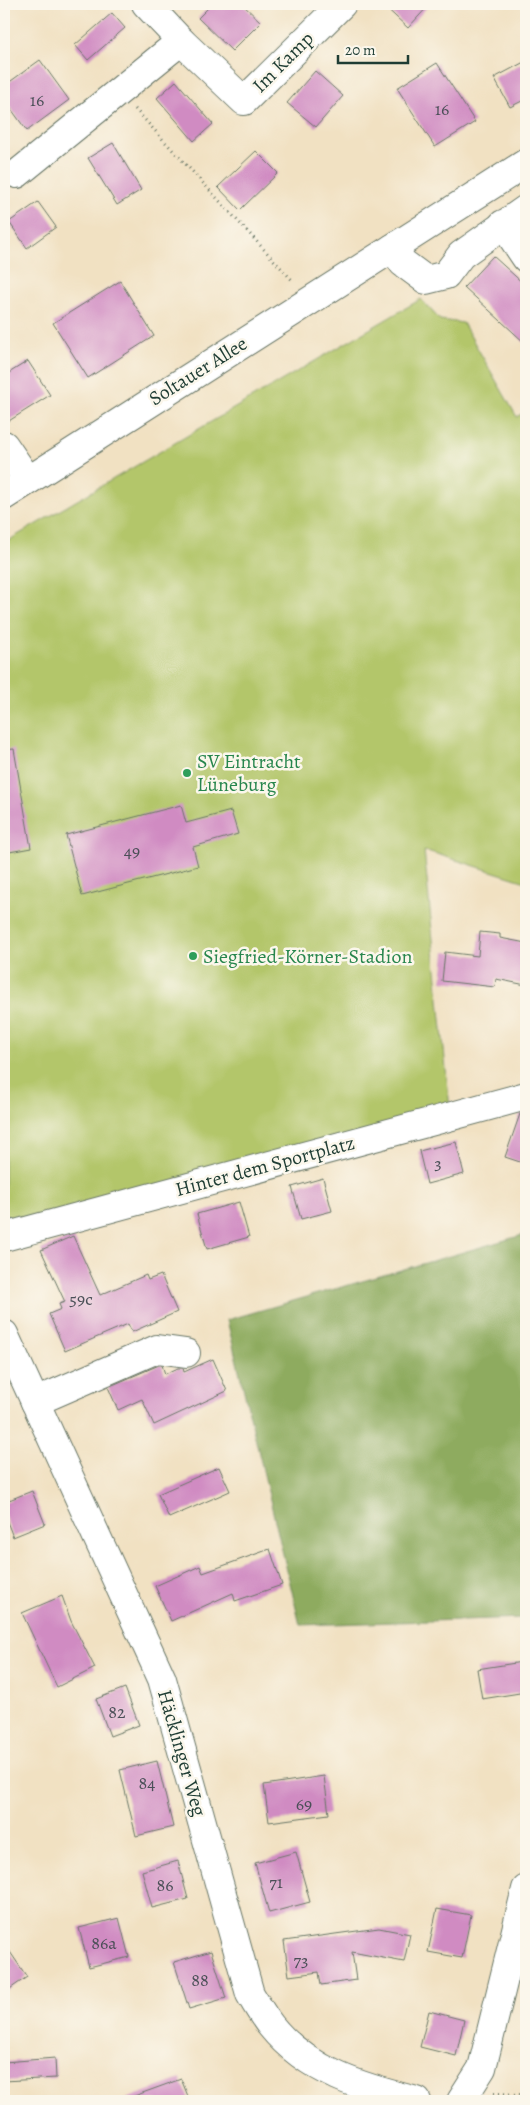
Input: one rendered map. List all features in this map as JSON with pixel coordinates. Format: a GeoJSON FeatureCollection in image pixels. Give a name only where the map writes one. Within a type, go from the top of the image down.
{"type":"FeatureCollection","features":[{"type":"Feature","properties":{"kind":"street","name":"Im Kamp"},"geometry":{"type":"LineString","coordinates":[[146,4],[244,102],[342,4]]}},
{"type":"Feature","properties":{"kind":"street"},"geometry":{"type":"LineString","coordinates":[[17,174],[181,41]]}},
{"type":"Feature","properties":{"kind":"street","name":"Soltauer Allee"},"geometry":{"type":"LineString","coordinates":[[4,496],[526,164]]}},
{"type":"Feature","properties":{"kind":"street"},"geometry":{"type":"LineString","coordinates":[[393,248],[403,262],[426,280],[446,275],[461,256],[526,209]]}},
{"type":"Feature","properties":{"kind":"street"},"geometry":{"type":"LineString","coordinates":[[503,224],[526,258]]}},
{"type":"Feature","properties":{"kind":"street"},"geometry":{"type":"LineString","coordinates":[[4,445],[28,480]]}},
{"type":"Feature","properties":{"kind":"street","name":"Hinter dem Sportplatz"},"geometry":{"type":"LineString","coordinates":[[4,1237],[526,1096]]}},
{"type":"Feature","properties":{"kind":"street","name":"Häcklinger Weg"},"geometry":{"type":"LineString","coordinates":[[4,1334],[162,1678],[250,1994],[272,2027],[300,2055],[339,2078],[376,2091],[417,2101]]}},
{"type":"Feature","properties":{"kind":"street"},"geometry":{"type":"LineString","coordinates":[[35,1402],[157,1349],[186,1353]]}},
{"type":"Feature","properties":{"kind":"street"},"geometry":{"type":"LineString","coordinates":[[462,2101],[482,2068],[526,1889]]}},
{"type":"Feature","properties":{"kind":"path"},"geometry":{"type":"LineString","coordinates":[[119,91],[310,300]]}},
{"type":"Feature","properties":{"kind":"green space","name":"SV Eintracht Lüneburg"},"geometry":{"type":"Polygon","coordinates":[[[421,299],[440,320],[463,323],[517,417],[526,411],[526,882],[424,850],[450,1109],[4,1230],[4,543],[421,299]]]}},
{"type":"Feature","properties":{"kind":"green space"},"geometry":{"type":"Polygon","coordinates":[[[526,1234],[526,1618],[300,1625],[227,1320],[526,1234]]]}},
{"type":"Feature","properties":{"kind":"building"},"geometry":{"type":"Polygon","coordinates":[[[212,4],[242,4],[261,22],[232,51],[198,18],[212,4]]]}},
{"type":"Feature","properties":{"kind":"building"},"geometry":{"type":"Polygon","coordinates":[[[382,4],[430,4],[408,28],[382,4]]]}},
{"type":"Feature","properties":{"kind":"building"},"geometry":{"type":"Polygon","coordinates":[[[112,13],[125,28],[88,60],[75,45],[112,13]]]}},
{"type":"Feature","properties":{"kind":"building"},"geometry":{"type":"Polygon","coordinates":[[[40,60],[69,100],[27,131],[4,99],[4,86],[40,60]]]}},
{"type":"Feature","properties":{"kind":"building"},"geometry":{"type":"Polygon","coordinates":[[[526,61],[526,99],[510,107],[494,78],[526,61]]]}},
{"type":"Feature","properties":{"kind":"building"},"geometry":{"type":"Polygon","coordinates":[[[437,63],[475,122],[435,147],[397,88],[437,63]]]}},
{"type":"Feature","properties":{"kind":"building"},"geometry":{"type":"Polygon","coordinates":[[[315,71],[343,96],[316,127],[287,103],[315,71]]]}},
{"type":"Feature","properties":{"kind":"building"},"geometry":{"type":"Polygon","coordinates":[[[176,81],[213,124],[194,141],[157,98],[176,81]]]}},
{"type":"Feature","properties":{"kind":"building"},"geometry":{"type":"Polygon","coordinates":[[[113,143],[141,190],[117,205],[88,158],[113,143]]]}},
{"type":"Feature","properties":{"kind":"building"},"geometry":{"type":"Polygon","coordinates":[[[256,151],[278,173],[240,210],[218,187],[256,151]]]}},
{"type":"Feature","properties":{"kind":"building"},"geometry":{"type":"Polygon","coordinates":[[[38,202],[56,227],[27,248],[9,222],[38,202]]]}},
{"type":"Feature","properties":{"kind":"building"},"geometry":{"type":"Polygon","coordinates":[[[493,256],[526,286],[526,344],[464,287],[493,256]]]}},
{"type":"Feature","properties":{"kind":"building"},"geometry":{"type":"Polygon","coordinates":[[[120,281],[154,336],[88,378],[53,323],[120,281]]]}},
{"type":"Feature","properties":{"kind":"building"},"geometry":{"type":"Polygon","coordinates":[[[28,361],[50,395],[4,424],[4,376],[28,361]]]}},
{"type":"Feature","properties":{"kind":"building"},"geometry":{"type":"Polygon","coordinates":[[[14,749],[31,848],[4,853],[4,750],[14,749]]]}},
{"type":"Feature","properties":{"kind":"building"},"geometry":{"type":"Polygon","coordinates":[[[181,805],[186,823],[231,811],[238,834],[193,847],[198,866],[82,896],[66,835],[181,805]]]}},
{"type":"Feature","properties":{"kind":"building"},"geometry":{"type":"Polygon","coordinates":[[[480,932],[500,934],[500,938],[526,943],[526,985],[496,979],[495,987],[442,981],[445,952],[478,956],[480,932]]]}},
{"type":"Feature","properties":{"kind":"building"},"geometry":{"type":"Polygon","coordinates":[[[526,1112],[526,1164],[505,1157],[520,1114],[526,1112]]]}},
{"type":"Feature","properties":{"kind":"building"},"geometry":{"type":"Polygon","coordinates":[[[456,1142],[464,1174],[427,1184],[419,1151],[456,1142]]]}},
{"type":"Feature","properties":{"kind":"building"},"geometry":{"type":"Polygon","coordinates":[[[323,1178],[332,1211],[301,1219],[292,1187],[323,1178]]]}},
{"type":"Feature","properties":{"kind":"building"},"geometry":{"type":"Polygon","coordinates":[[[239,1202],[249,1237],[207,1249],[197,1214],[239,1202]]]}},
{"type":"Feature","properties":{"kind":"building"},"geometry":{"type":"Polygon","coordinates":[[[73,1236],[100,1295],[146,1275],[148,1280],[161,1275],[177,1312],[132,1332],[128,1324],[65,1351],[49,1314],[61,1309],[59,1304],[65,1302],[41,1250],[73,1236]]]}},
{"type":"Feature","properties":{"kind":"building"},"geometry":{"type":"Polygon","coordinates":[[[213,1359],[227,1391],[154,1425],[142,1399],[118,1410],[108,1387],[159,1365],[162,1365],[165,1374],[178,1368],[183,1368],[184,1372],[213,1359]]]}},
{"type":"Feature","properties":{"kind":"building"},"geometry":{"type":"Polygon","coordinates":[[[219,1467],[230,1491],[169,1518],[158,1494],[219,1467]]]}},
{"type":"Feature","properties":{"kind":"building"},"geometry":{"type":"Polygon","coordinates":[[[32,1491],[45,1524],[13,1537],[4,1514],[4,1502],[32,1491]]]}},
{"type":"Feature","properties":{"kind":"building"},"geometry":{"type":"Polygon","coordinates":[[[270,1549],[282,1585],[235,1601],[233,1593],[171,1621],[155,1586],[200,1566],[203,1573],[270,1549]]]}},
{"type":"Feature","properties":{"kind":"building"},"geometry":{"type":"Polygon","coordinates":[[[62,1596],[71,1621],[95,1668],[57,1687],[22,1613],[62,1596]]]}},
{"type":"Feature","properties":{"kind":"building"},"geometry":{"type":"Polygon","coordinates":[[[522,1662],[526,1692],[482,1699],[477,1669],[522,1662]]]}},
{"type":"Feature","properties":{"kind":"building"},"geometry":{"type":"Polygon","coordinates":[[[125,1688],[139,1725],[110,1736],[96,1699],[125,1688]]]}},
{"type":"Feature","properties":{"kind":"building"},"geometry":{"type":"Polygon","coordinates":[[[157,1761],[173,1827],[136,1836],[120,1770],[157,1761]]]}},
{"type":"Feature","properties":{"kind":"building"},"geometry":{"type":"Polygon","coordinates":[[[324,1776],[329,1814],[269,1822],[264,1785],[324,1776]]]}},
{"type":"Feature","properties":{"kind":"building"},"geometry":{"type":"Polygon","coordinates":[[[296,1852],[310,1902],[269,1913],[255,1863],[296,1852]]]}},
{"type":"Feature","properties":{"kind":"building"},"geometry":{"type":"Polygon","coordinates":[[[178,1861],[188,1899],[152,1908],[142,1871],[178,1861]]]}},
{"type":"Feature","properties":{"kind":"building"},"geometry":{"type":"Polygon","coordinates":[[[437,1909],[471,1915],[462,1958],[428,1952],[437,1909]]]}},
{"type":"Feature","properties":{"kind":"building"},"geometry":{"type":"Polygon","coordinates":[[[119,1918],[129,1957],[89,1967],[79,1928],[119,1918]]]}},
{"type":"Feature","properties":{"kind":"building"},"geometry":{"type":"Polygon","coordinates":[[[379,1928],[410,1934],[404,1962],[352,1952],[356,1980],[321,1985],[319,1972],[289,1976],[284,1941],[379,1928]]]}},
{"type":"Feature","properties":{"kind":"building"},"geometry":{"type":"Polygon","coordinates":[[[4,1943],[27,1977],[4,1993],[4,1943]]]}},
{"type":"Feature","properties":{"kind":"building"},"geometry":{"type":"Polygon","coordinates":[[[211,1951],[226,1998],[189,2009],[174,1962],[211,1951]]]}},
{"type":"Feature","properties":{"kind":"building"},"geometry":{"type":"Polygon","coordinates":[[[429,2011],[464,2020],[456,2056],[420,2047],[429,2011]]]}},
{"type":"Feature","properties":{"kind":"building"},"geometry":{"type":"Polygon","coordinates":[[[55,2058],[56,2078],[4,2081],[4,2062],[55,2058]]]}},
{"type":"Feature","properties":{"kind":"building"},"geometry":{"type":"Polygon","coordinates":[[[181,2079],[190,2101],[127,2101],[126,2099],[181,2079]]]}},
{"type":"Feature","properties":{"kind":"place","name":"SV Eintracht Lüneburg"},"geometry":{"type":"Point","coordinates":[187,773]}},
{"type":"Feature","properties":{"kind":"place","name":"Siegfried-Körner-Stadion"},"geometry":{"type":"Point","coordinates":[193,956]}}]}
